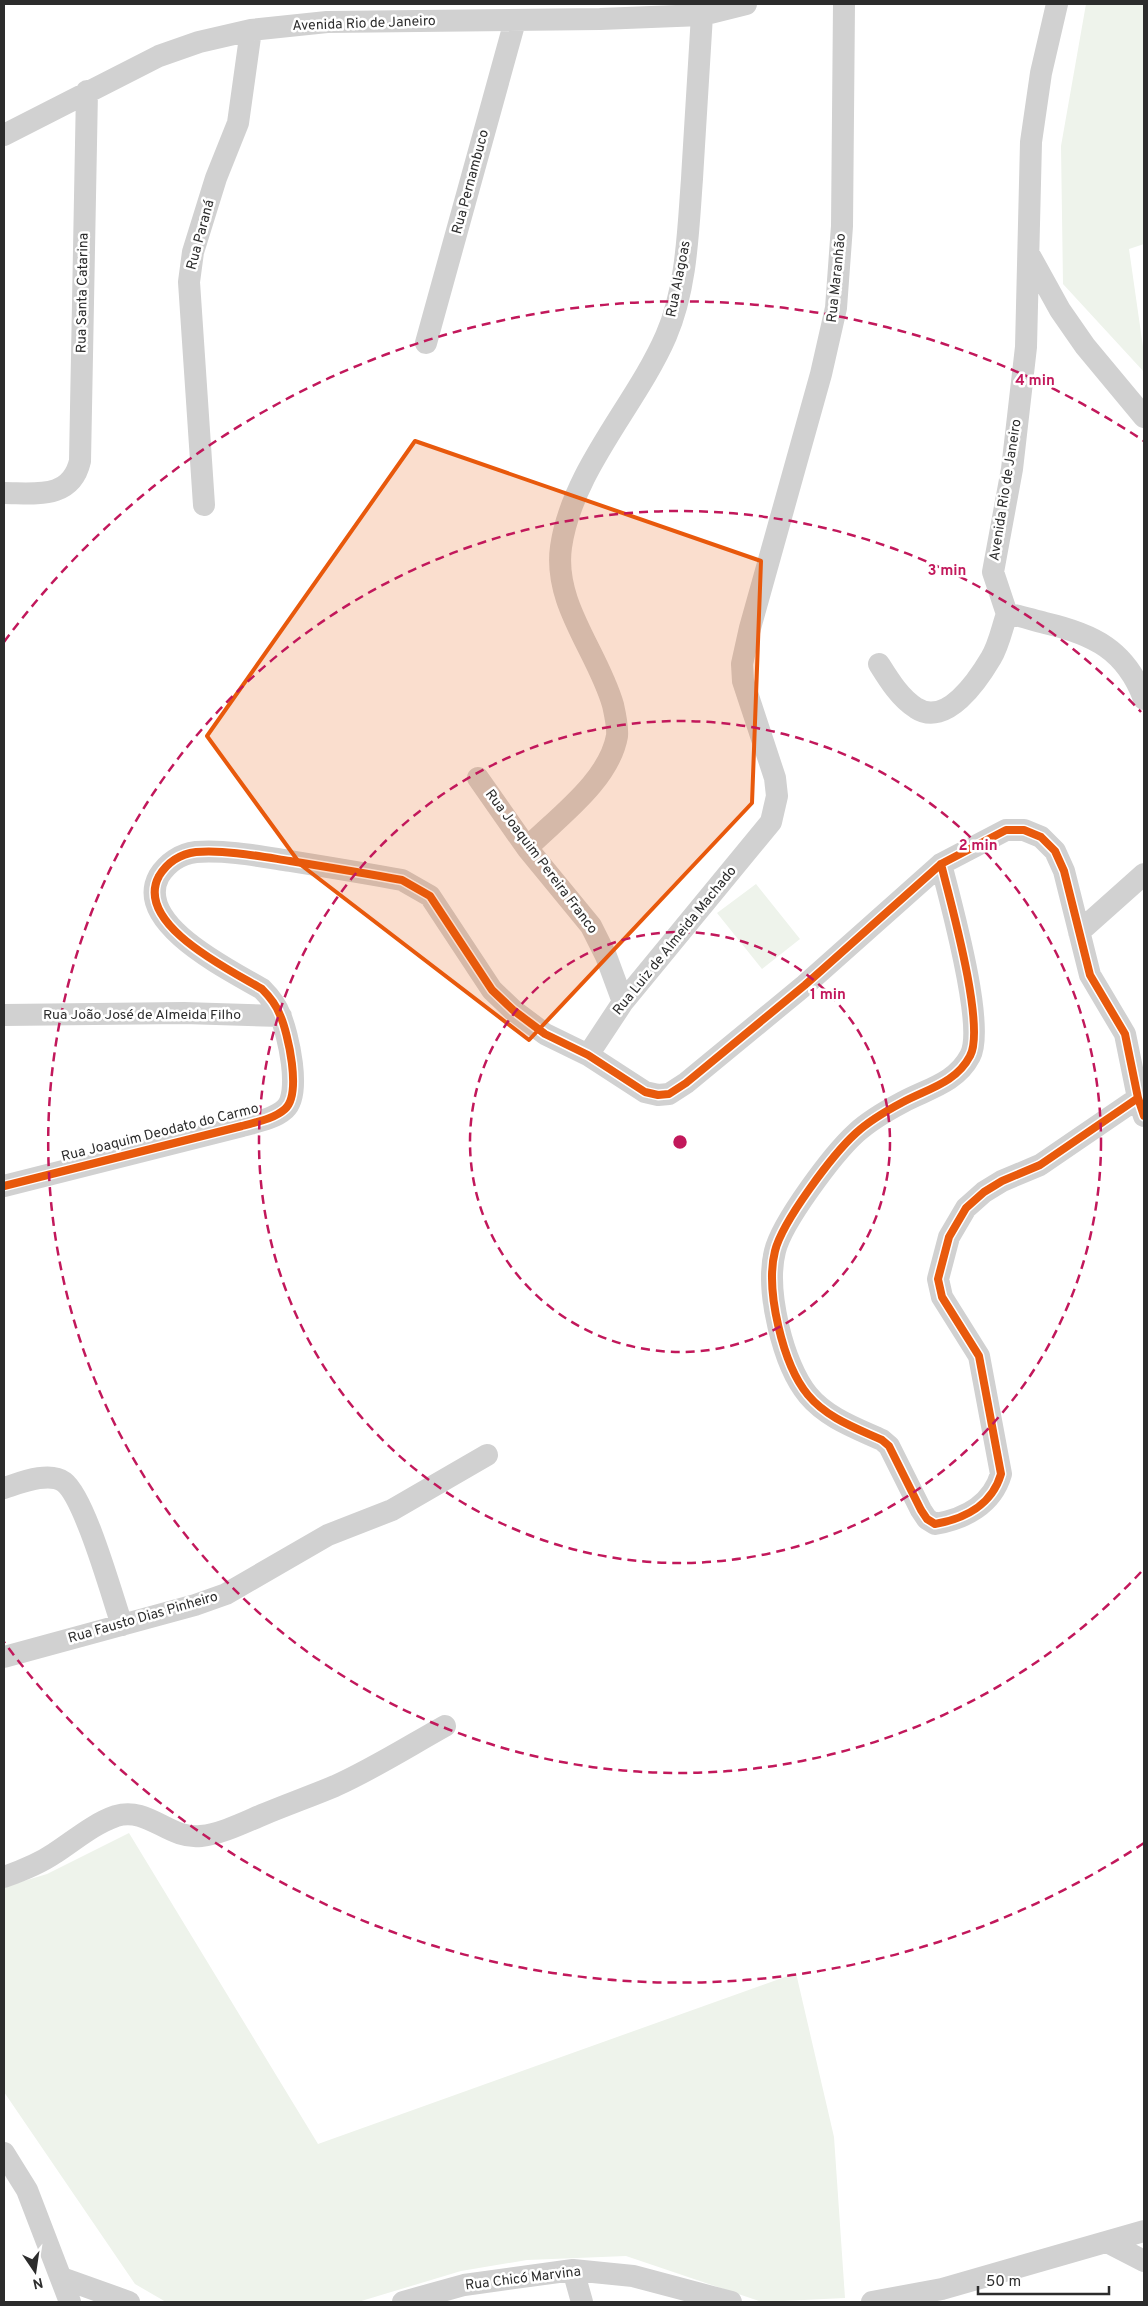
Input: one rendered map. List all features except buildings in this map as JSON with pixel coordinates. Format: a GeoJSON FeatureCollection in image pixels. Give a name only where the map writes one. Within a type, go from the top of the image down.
{"type":"FeatureCollection","features":[{"type":"Feature","properties":{"kind":"street","name":"Avenida Rio de Janeiro"},"geometry":{"type":"LineString","coordinates":[[4,134],[159,56],[199,42],[251,30],[327,22],[515,21],[670,10],[702,15],[746,4]]}},
{"type":"Feature","properties":{"kind":"street","name":"Rua Maranhão"},"geometry":{"type":"LineString","coordinates":[[765,574],[821,374],[836,308],[842,226],[844,4]]}},
{"type":"Feature","properties":{"kind":"street","name":"Avenida Rio de Janeiro"},"geometry":{"type":"LineString","coordinates":[[1007,614],[993,572],[1012,469],[1026,347],[1032,142],[1041,72],[1058,4]]}},
{"type":"Feature","properties":{"kind":"street","name":"Rua Alagoas"},"geometry":{"type":"LineString","coordinates":[[527,848],[603,772],[612,756],[618,734],[609,690],[570,608],[562,585],[559,566],[561,547],[564,529],[575,500],[594,462],[634,396],[666,336],[676,308],[688,236],[702,15]]}},
{"type":"Feature","properties":{"kind":"street","name":"Rua Pernambuco"},"geometry":{"type":"LineString","coordinates":[[426,343],[515,21]]}},
{"type":"Feature","properties":{"kind":"street","name":"Rua Paraná"},"geometry":{"type":"LineString","coordinates":[[204,505],[189,282],[193,252],[216,178],[238,123],[251,30]]}},
{"type":"Feature","properties":{"kind":"street","name":"Rua Santa Catarina"},"geometry":{"type":"LineString","coordinates":[[4,493],[49,492],[61,489],[78,472],[80,461],[87,91]]}},
{"type":"Feature","properties":{"kind":"street"},"geometry":{"type":"LineString","coordinates":[[1028,253],[1065,317],[1085,346],[1144,418]]}},
{"type":"Feature","properties":{"kind":"street","name":"Rua Luiz de Almeida Machado"},"geometry":{"type":"LineString","coordinates":[[588,1056],[623,1002],[771,822],[777,796],[776,778],[743,681],[742,664],[765,574]]}},
{"type":"Feature","properties":{"kind":"street"},"geometry":{"type":"LineString","coordinates":[[879,664],[903,697],[917,709],[927,712],[945,710],[963,695],[992,656],[1007,614],[1072,629],[1091,636],[1114,651],[1133,676],[1144,699]]}},
{"type":"Feature","properties":{"kind":"street","name":"Rua Joaquim Pereira Franco"},"geometry":{"type":"LineString","coordinates":[[478,778],[527,848],[591,926],[606,956],[623,1002]]}},
{"type":"Feature","properties":{"kind":"street"},"geometry":{"type":"LineString","coordinates":[[281,1016],[272,999],[262,989],[218,964],[175,932],[162,913],[156,897],[157,880],[164,867],[178,857],[194,852],[231,852],[402,880],[430,896],[486,982],[513,1010],[545,1034],[588,1056],[645,1092],[658,1095],[669,1094],[686,1084],[806,985],[941,864],[1006,830],[1024,830],[1041,837],[1055,851],[1064,872],[1090,975],[1125,1034],[1141,1107],[1040,1166],[1002,1181],[984,1192],[966,1208],[949,1237],[938,1279],[942,1297],[979,1356],[1001,1474],[998,1484],[977,1509],[951,1522],[935,1524],[927,1519],[889,1446],[882,1440],[828,1414],[809,1396],[794,1375],[777,1319],[773,1279],[775,1252],[784,1227],[845,1145],[855,1134],[877,1117],[903,1102],[940,1086],[960,1070],[971,1055],[975,1040],[966,970],[941,864]]}},
{"type":"Feature","properties":{"kind":"street"},"geometry":{"type":"LineString","coordinates":[[1080,932],[1144,874]]}},
{"type":"Feature","properties":{"kind":"street","name":"Rua João José de Almeida Filho"},"geometry":{"type":"LineString","coordinates":[[4,1015],[184,1013],[281,1016]]}},
{"type":"Feature","properties":{"kind":"street","name":"Rua Joaquim Deodato do Carmo"},"geometry":{"type":"LineString","coordinates":[[4,1186],[273,1117],[286,1108],[293,1094],[294,1081],[281,1016]]}},
{"type":"Feature","properties":{"kind":"street","name":"Rua Fausto Dias Pinheiro"},"geometry":{"type":"LineString","coordinates":[[4,1657],[195,1605],[226,1594],[328,1535],[392,1510],[487,1455]]}},
{"type":"Feature","properties":{"kind":"street"},"geometry":{"type":"LineString","coordinates":[[4,1488],[50,1478],[63,1482],[73,1493],[85,1518],[122,1625]]}},
{"type":"Feature","properties":{"kind":"street"},"geometry":{"type":"LineString","coordinates":[[4,1877],[22,1871],[53,1855],[96,1825],[117,1816],[134,1814],[147,1817],[168,1830],[186,1837],[203,1836],[232,1827],[336,1785],[445,1726]]}},
{"type":"Feature","properties":{"kind":"street"},"geometry":{"type":"LineString","coordinates":[[4,2153],[27,2190],[70,2302]]}},
{"type":"Feature","properties":{"kind":"street"},"geometry":{"type":"LineString","coordinates":[[872,2302],[942,2289],[1109,2243],[1144,2231]]}},
{"type":"Feature","properties":{"kind":"street"},"geometry":{"type":"LineString","coordinates":[[1109,2243],[1144,2262]]}},
{"type":"Feature","properties":{"kind":"street"},"geometry":{"type":"LineString","coordinates":[[573,2270],[582,2302]]}},
{"type":"Feature","properties":{"kind":"street","name":"Rua Chicó Marvina"},"geometry":{"type":"LineString","coordinates":[[403,2302],[435,2298],[464,2285],[573,2270],[633,2276],[731,2302]]}},
{"type":"Feature","properties":{"kind":"street"},"geometry":{"type":"LineString","coordinates":[[62,2278],[129,2302]]}},
{"type":"Feature","properties":{"kind":"highlighted area"},"geometry":{"type":"Polygon","coordinates":[[[415,441],[761,561],[752,803],[529,1040],[301,865],[207,736],[415,441]]]}},
{"type":"Feature","properties":{"kind":"shaded area"},"geometry":{"type":"Polygon","coordinates":[[[1086,4],[1144,4],[1144,244],[1129,249],[1144,354],[1144,372],[1063,284],[1061,146],[1086,4]]]}},
{"type":"Feature","properties":{"kind":"shaded area"},"geometry":{"type":"Polygon","coordinates":[[[756,884],[800,939],[762,969],[717,913],[756,884]]]}},
{"type":"Feature","properties":{"kind":"shaded area"},"geometry":{"type":"Polygon","coordinates":[[[129,1833],[318,2144],[796,1973],[834,2137],[845,2298],[762,2302],[626,2256],[527,2260],[461,2271],[358,2302],[166,2302],[135,2284],[4,2092],[4,1887],[47,1874],[129,1833]]]}},
{"type":"Feature","properties":{"kind":"cycle path"},"geometry":{"type":"LineString","coordinates":[[4,1186],[259,1122],[281,1112],[290,1101],[293,1091],[290,1049],[283,1024],[272,1001],[262,989],[209,958],[190,944],[172,928],[160,911],[155,894],[159,876],[174,860],[196,852],[255,855],[402,880],[430,896],[492,990],[513,1010],[545,1034],[588,1055],[645,1092],[658,1095],[669,1094],[686,1083],[805,985],[941,864],[1006,830],[1024,830],[1041,837],[1055,851],[1064,871],[1090,975],[1125,1034],[1138,1098],[1144,1116]]}},
{"type":"Feature","properties":{"kind":"cycle path"},"geometry":{"type":"LineString","coordinates":[[941,864],[965,963],[970,992],[974,1041],[970,1056],[957,1073],[949,1079],[878,1116],[846,1143],[822,1172],[787,1223],[775,1251],[772,1286],[778,1326],[784,1347],[799,1382],[808,1395],[824,1410],[842,1422],[882,1440],[889,1446],[921,1510],[927,1519],[935,1524],[946,1522],[976,1509],[991,1494],[1001,1474],[979,1356],[942,1297],[938,1279],[949,1237],[966,1208],[984,1192],[1002,1181],[1040,1165],[1138,1098]]}}]}
